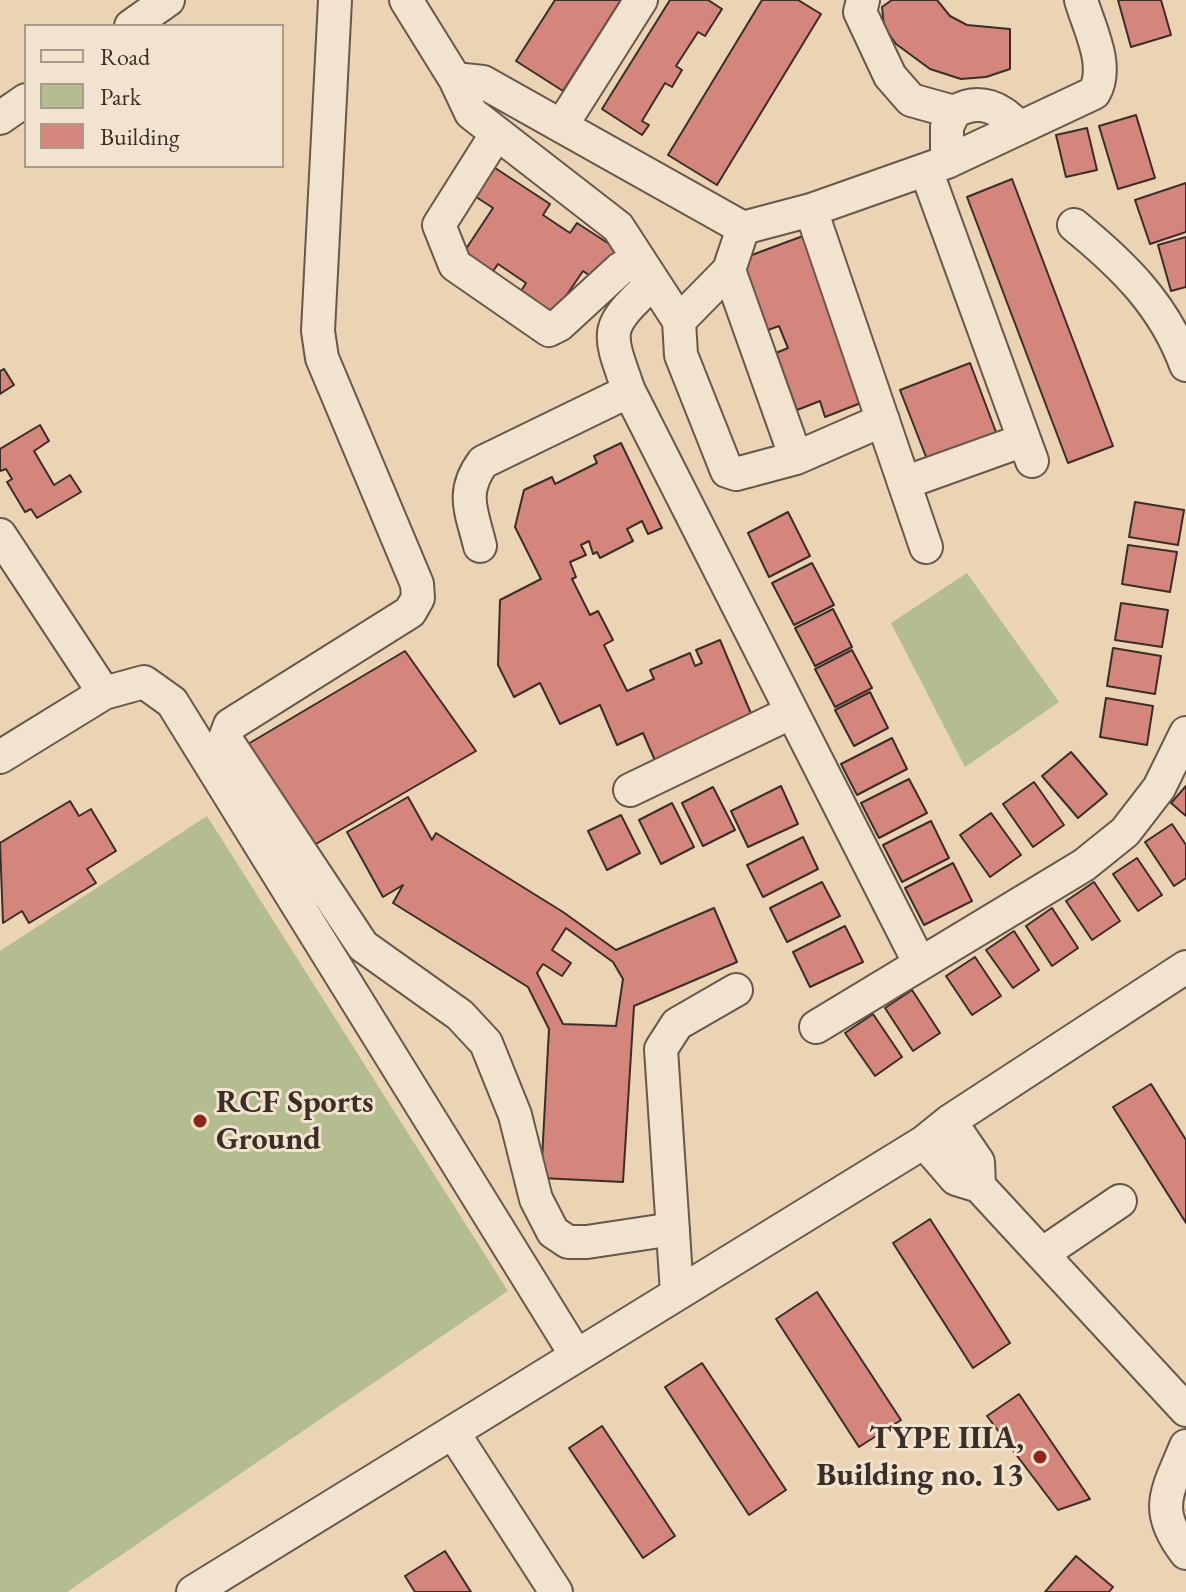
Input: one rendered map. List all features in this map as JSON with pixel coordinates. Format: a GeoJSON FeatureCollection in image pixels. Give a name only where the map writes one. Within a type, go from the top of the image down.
{"type":"FeatureCollection","features":[{"type":"Feature","properties":{"kind":"street"},"geometry":{"type":"LineString","coordinates":[[134,24],[168,0]]}},
{"type":"Feature","properties":{"kind":"street"},"geometry":{"type":"LineString","coordinates":[[335,0],[318,331],[322,358],[417,584],[418,598],[410,612],[230,725],[225,738],[363,946],[460,1015],[486,1043],[515,1115],[536,1199],[553,1232],[568,1242],[587,1242],[673,1229]]}},
{"type":"Feature","properties":{"kind":"street"},"geometry":{"type":"LineString","coordinates":[[406,0],[455,79],[471,113],[618,227],[679,321],[681,355],[727,471],[736,474],[796,458],[883,420]]}},
{"type":"Feature","properties":{"kind":"street"},"geometry":{"type":"LineString","coordinates":[[562,125],[641,0]]}},
{"type":"Feature","properties":{"kind":"street"},"geometry":{"type":"LineString","coordinates":[[863,0],[860,12],[890,76],[911,100],[954,112],[975,105],[998,108],[1019,128]]}},
{"type":"Feature","properties":{"kind":"street"},"geometry":{"type":"LineString","coordinates":[[455,79],[483,82],[743,228],[811,210],[937,166],[1094,93],[1101,81],[1100,62],[1081,0]]}},
{"type":"Feature","properties":{"kind":"street"},"geometry":{"type":"LineString","coordinates":[[0,118],[24,101]]}},
{"type":"Feature","properties":{"kind":"street"},"geometry":{"type":"LineString","coordinates":[[904,483],[1028,450],[937,166],[954,112]]}},
{"type":"Feature","properties":{"kind":"street"},"geometry":{"type":"LineString","coordinates":[[497,133],[439,225],[455,265],[549,330],[646,270]]}},
{"type":"Feature","properties":{"kind":"street"},"geometry":{"type":"LineString","coordinates":[[811,210],[926,547]]}},
{"type":"Feature","properties":{"kind":"street"},"geometry":{"type":"LineString","coordinates":[[1074,225],[1115,258],[1153,299],[1186,365]]}},
{"type":"Feature","properties":{"kind":"street"},"geometry":{"type":"LineString","coordinates":[[679,321],[729,270],[743,228]]}},
{"type":"Feature","properties":{"kind":"street"},"geometry":{"type":"LineString","coordinates":[[646,270],[617,318],[612,346],[629,391],[920,964]]}},
{"type":"Feature","properties":{"kind":"street"},"geometry":{"type":"LineString","coordinates":[[729,270],[796,458]]}},
{"type":"Feature","properties":{"kind":"street"},"geometry":{"type":"LineString","coordinates":[[480,546],[468,495],[469,480],[483,462],[629,391]]}},
{"type":"Feature","properties":{"kind":"street"},"geometry":{"type":"LineString","coordinates":[[0,535],[104,693]]}},
{"type":"Feature","properties":{"kind":"street"},"geometry":{"type":"LineString","coordinates":[[0,757],[104,693],[144,682],[172,702],[576,1355]]}},
{"type":"Feature","properties":{"kind":"street"},"geometry":{"type":"LineString","coordinates":[[630,790],[792,712]]}},
{"type":"Feature","properties":{"kind":"street"},"geometry":{"type":"LineString","coordinates":[[816,1027],[1084,865],[1125,832],[1159,788],[1186,733]]}},
{"type":"Feature","properties":{"kind":"street"},"geometry":{"type":"LineString","coordinates":[[193,1592],[924,1142],[950,1121],[1186,967]]}},
{"type":"Feature","properties":{"kind":"street"},"geometry":{"type":"LineString","coordinates":[[677,1293],[661,1049],[677,1024],[736,990]]}},
{"type":"Feature","properties":{"kind":"street"},"geometry":{"type":"LineString","coordinates":[[950,1121],[978,1162],[979,1186]]}},
{"type":"Feature","properties":{"kind":"street"},"geometry":{"type":"LineString","coordinates":[[924,1142],[956,1179],[979,1186],[1186,1410]]}},
{"type":"Feature","properties":{"kind":"street"},"geometry":{"type":"LineString","coordinates":[[1042,1254],[1120,1201]]}},
{"type":"Feature","properties":{"kind":"street"},"geometry":{"type":"LineString","coordinates":[[454,1434],[556,1592]]}},
{"type":"Feature","properties":{"kind":"street"},"geometry":{"type":"LineString","coordinates":[[1186,1446],[1163,1501],[1172,1535],[1186,1553]]}},
{"type":"Feature","properties":{"kind":"green space"},"geometry":{"type":"Polygon","coordinates":[[[967,573],[1059,702],[965,767],[891,623],[967,573]]]}},
{"type":"Feature","properties":{"kind":"green space","name":"RCF Sports Ground"},"geometry":{"type":"Polygon","coordinates":[[[207,816],[508,1291],[67,1592],[0,1592],[0,951],[207,816]]]}},
{"type":"Feature","properties":{"kind":"building"},"geometry":{"type":"Polygon","coordinates":[[[555,0],[621,0],[563,91],[516,61],[555,0]]]}},
{"type":"Feature","properties":{"kind":"building"},"geometry":{"type":"Polygon","coordinates":[[[670,0],[708,0],[722,9],[705,36],[698,32],[676,66],[682,70],[672,87],[665,83],[642,121],[649,125],[642,135],[602,109],[670,0]]]}},
{"type":"Feature","properties":{"kind":"building"},"geometry":{"type":"Polygon","coordinates":[[[762,0],[798,0],[821,14],[717,185],[668,155],[762,0]]]}},
{"type":"Feature","properties":{"kind":"building"},"geometry":{"type":"Polygon","coordinates":[[[892,0],[937,0],[950,16],[967,25],[1010,29],[1010,69],[986,77],[961,79],[930,69],[896,44],[884,27],[882,7],[892,0]]]}},
{"type":"Feature","properties":{"kind":"building"},"geometry":{"type":"Polygon","coordinates":[[[1118,0],[1161,0],[1171,35],[1131,47],[1118,0]]]}},
{"type":"Feature","properties":{"kind":"building"},"geometry":{"type":"Polygon","coordinates":[[[1136,115],[1155,178],[1118,189],[1099,126],[1136,115]]]}},
{"type":"Feature","properties":{"kind":"building"},"geometry":{"type":"Polygon","coordinates":[[[1087,128],[1097,170],[1066,177],[1056,135],[1087,128]]]}},
{"type":"Feature","properties":{"kind":"building"},"geometry":{"type":"Polygon","coordinates":[[[489,164],[550,204],[543,215],[570,233],[577,223],[620,251],[599,282],[583,271],[549,321],[516,299],[526,283],[498,264],[487,280],[458,261],[493,208],[470,193],[489,164]]]}},
{"type":"Feature","properties":{"kind":"building"},"geometry":{"type":"Polygon","coordinates":[[[1012,179],[1113,446],[1068,463],[967,197],[1012,179]]]}},
{"type":"Feature","properties":{"kind":"building"},"geometry":{"type":"Polygon","coordinates":[[[1186,183],[1186,232],[1150,244],[1135,200],[1186,183]]]}},
{"type":"Feature","properties":{"kind":"building"},"geometry":{"type":"Polygon","coordinates":[[[803,236],[866,401],[825,417],[820,401],[797,410],[776,353],[788,348],[779,326],[768,330],[741,259],[803,236]]]}},
{"type":"Feature","properties":{"kind":"building"},"geometry":{"type":"Polygon","coordinates":[[[1186,237],[1186,287],[1171,291],[1158,245],[1186,237]]]}},
{"type":"Feature","properties":{"kind":"building"},"geometry":{"type":"Polygon","coordinates":[[[970,363],[999,440],[930,467],[900,390],[970,363]]]}},
{"type":"Feature","properties":{"kind":"building"},"geometry":{"type":"Polygon","coordinates":[[[4,369],[14,385],[0,394],[0,371],[4,369]]]}},
{"type":"Feature","properties":{"kind":"building"},"geometry":{"type":"Polygon","coordinates":[[[40,425],[49,441],[34,451],[54,485],[70,475],[81,492],[37,518],[31,509],[25,512],[7,482],[12,479],[6,469],[0,471],[0,449],[40,425]]]}},
{"type":"Feature","properties":{"kind":"building"},"geometry":{"type":"Polygon","coordinates":[[[621,443],[662,528],[648,534],[642,521],[627,529],[633,541],[600,558],[597,552],[593,554],[589,541],[581,545],[586,555],[570,562],[576,577],[572,579],[590,615],[598,611],[613,640],[604,645],[627,691],[654,679],[650,670],[690,653],[695,666],[702,663],[696,650],[720,640],[755,723],[657,765],[643,733],[617,745],[600,705],[560,724],[540,683],[514,697],[498,665],[500,600],[541,579],[515,527],[524,490],[552,477],[555,484],[597,463],[594,456],[621,443]]]}},
{"type":"Feature","properties":{"kind":"building"},"geometry":{"type":"Polygon","coordinates":[[[1135,502],[1184,510],[1178,545],[1129,537],[1135,502]]]}},
{"type":"Feature","properties":{"kind":"building"},"geometry":{"type":"Polygon","coordinates":[[[788,512],[810,556],[769,577],[748,533],[788,512]]]}},
{"type":"Feature","properties":{"kind":"building"},"geometry":{"type":"Polygon","coordinates":[[[1128,545],[1177,552],[1170,592],[1122,584],[1128,545]]]}},
{"type":"Feature","properties":{"kind":"building"},"geometry":{"type":"Polygon","coordinates":[[[812,563],[834,605],[794,625],[772,583],[812,563]]]}},
{"type":"Feature","properties":{"kind":"building"},"geometry":{"type":"Polygon","coordinates":[[[1121,603],[1168,610],[1162,647],[1115,640],[1121,603]]]}},
{"type":"Feature","properties":{"kind":"building"},"geometry":{"type":"Polygon","coordinates":[[[833,609],[852,647],[815,666],[795,628],[833,609]]]}},
{"type":"Feature","properties":{"kind":"building"},"geometry":{"type":"Polygon","coordinates":[[[1113,648],[1161,656],[1155,694],[1107,686],[1113,648]]]}},
{"type":"Feature","properties":{"kind":"building"},"geometry":{"type":"Polygon","coordinates":[[[852,650],[872,688],[835,707],[815,669],[852,650]]]}},
{"type":"Feature","properties":{"kind":"building"},"geometry":{"type":"Polygon","coordinates":[[[405,651],[476,751],[309,848],[248,744],[405,651]]]}},
{"type":"Feature","properties":{"kind":"building"},"geometry":{"type":"Polygon","coordinates":[[[870,692],[888,728],[854,746],[835,710],[870,692]]]}},
{"type":"Feature","properties":{"kind":"building"},"geometry":{"type":"Polygon","coordinates":[[[1106,698],[1153,706],[1147,745],[1100,737],[1106,698]]]}},
{"type":"Feature","properties":{"kind":"building"},"geometry":{"type":"Polygon","coordinates":[[[892,738],[907,769],[857,795],[841,764],[892,738]]]}},
{"type":"Feature","properties":{"kind":"building"},"geometry":{"type":"Polygon","coordinates":[[[1071,752],[1107,794],[1078,818],[1042,776],[1071,752]]]}},
{"type":"Feature","properties":{"kind":"building"},"geometry":{"type":"Polygon","coordinates":[[[909,779],[927,813],[879,838],[861,803],[909,779]]]}},
{"type":"Feature","properties":{"kind":"building"},"geometry":{"type":"Polygon","coordinates":[[[1034,782],[1064,825],[1033,847],[1003,804],[1034,782]]]}},
{"type":"Feature","properties":{"kind":"building"},"geometry":{"type":"Polygon","coordinates":[[[781,786],[798,824],[748,847],[731,811],[781,786]]]}},
{"type":"Feature","properties":{"kind":"building"},"geometry":{"type":"Polygon","coordinates":[[[1186,786],[1186,816],[1171,803],[1186,786]]]}},
{"type":"Feature","properties":{"kind":"building"},"geometry":{"type":"Polygon","coordinates":[[[713,787],[735,830],[703,846],[682,803],[713,787]]]}},
{"type":"Feature","properties":{"kind":"building"},"geometry":{"type":"Polygon","coordinates":[[[408,797],[432,840],[436,833],[563,912],[616,950],[714,908],[737,962],[634,1006],[623,1182],[541,1178],[549,1029],[528,987],[393,903],[403,885],[383,897],[347,832],[408,797]],[[566,928],[552,950],[571,963],[562,976],[543,964],[537,973],[563,1024],[616,1026],[623,979],[613,962],[566,928]]]}},
{"type":"Feature","properties":{"kind":"building"},"geometry":{"type":"Polygon","coordinates":[[[70,801],[79,816],[91,809],[116,851],[87,869],[96,883],[29,923],[22,911],[3,923],[0,843],[70,801]]]}},
{"type":"Feature","properties":{"kind":"building"},"geometry":{"type":"Polygon","coordinates":[[[672,803],[694,847],[661,864],[639,820],[672,803]]]}},
{"type":"Feature","properties":{"kind":"building"},"geometry":{"type":"Polygon","coordinates":[[[991,813],[1021,855],[990,877],[960,835],[991,813]]]}},
{"type":"Feature","properties":{"kind":"building"},"geometry":{"type":"Polygon","coordinates":[[[621,815],[640,853],[607,870],[588,831],[621,815]]]}},
{"type":"Feature","properties":{"kind":"building"},"geometry":{"type":"Polygon","coordinates":[[[931,821],[949,858],[902,882],[883,845],[931,821]]]}},
{"type":"Feature","properties":{"kind":"building"},"geometry":{"type":"Polygon","coordinates":[[[1172,824],[1186,845],[1186,878],[1174,886],[1145,842],[1172,824]]]}},
{"type":"Feature","properties":{"kind":"building"},"geometry":{"type":"Polygon","coordinates":[[[803,837],[818,869],[763,897],[747,865],[803,837]]]}},
{"type":"Feature","properties":{"kind":"building"},"geometry":{"type":"Polygon","coordinates":[[[1137,858],[1162,895],[1138,911],[1113,874],[1137,858]]]}},
{"type":"Feature","properties":{"kind":"building"},"geometry":{"type":"Polygon","coordinates":[[[953,863],[972,901],[924,925],[905,888],[953,863]]]}},
{"type":"Feature","properties":{"kind":"building"},"geometry":{"type":"Polygon","coordinates":[[[822,882],[840,916],[787,942],[770,908],[822,882]]]}},
{"type":"Feature","properties":{"kind":"building"},"geometry":{"type":"Polygon","coordinates":[[[1094,882],[1120,921],[1092,940],[1066,901],[1094,882]]]}},
{"type":"Feature","properties":{"kind":"building"},"geometry":{"type":"Polygon","coordinates":[[[1052,908],[1078,948],[1052,966],[1026,926],[1052,908]]]}},
{"type":"Feature","properties":{"kind":"building"},"geometry":{"type":"Polygon","coordinates":[[[845,926],[863,962],[810,987],[793,952],[845,926]]]}},
{"type":"Feature","properties":{"kind":"building"},"geometry":{"type":"Polygon","coordinates":[[[1014,931],[1039,970],[1013,988],[986,950],[1014,931]]]}},
{"type":"Feature","properties":{"kind":"building"},"geometry":{"type":"Polygon","coordinates":[[[975,957],[1001,996],[972,1015],[946,976],[975,957]]]}},
{"type":"Feature","properties":{"kind":"building"},"geometry":{"type":"Polygon","coordinates":[[[912,990],[940,1033],[913,1051],[885,1008],[912,990]]]}},
{"type":"Feature","properties":{"kind":"building"},"geometry":{"type":"Polygon","coordinates":[[[873,1014],[902,1057],[875,1076],[845,1033],[873,1014]]]}},
{"type":"Feature","properties":{"kind":"building"},"geometry":{"type":"Polygon","coordinates":[[[1151,1084],[1186,1140],[1186,1223],[1113,1107],[1151,1084]]]}},
{"type":"Feature","properties":{"kind":"building"},"geometry":{"type":"Polygon","coordinates":[[[930,1219],[1010,1343],[973,1368],[893,1243],[930,1219]]]}},
{"type":"Feature","properties":{"kind":"building"},"geometry":{"type":"Polygon","coordinates":[[[817,1292],[901,1420],[859,1447],[776,1319],[817,1292]]]}},
{"type":"Feature","properties":{"kind":"building"},"geometry":{"type":"Polygon","coordinates":[[[702,1363],[786,1490],[749,1515],[665,1387],[702,1363]]]}},
{"type":"Feature","properties":{"kind":"building","name":"TYPE IIIA, Building no. 13"},"geometry":{"type":"Polygon","coordinates":[[[1019,1394],[1090,1499],[1058,1510],[987,1416],[1019,1394]]]}},
{"type":"Feature","properties":{"kind":"building"},"geometry":{"type":"Polygon","coordinates":[[[602,1426],[675,1536],[643,1558],[569,1448],[602,1426]]]}},
{"type":"Feature","properties":{"kind":"building"},"geometry":{"type":"Polygon","coordinates":[[[445,1551],[471,1592],[415,1592],[405,1576],[445,1551]]]}},
{"type":"Feature","properties":{"kind":"building"},"geometry":{"type":"Polygon","coordinates":[[[1076,1556],[1113,1587],[1109,1592],[1045,1592],[1076,1556]]]}},
{"type":"Feature","properties":{"kind":"place","name":"RCF Sports Ground"},"geometry":{"type":"Point","coordinates":[200,1121]}},
{"type":"Feature","properties":{"kind":"place","name":"TYPE IIIA, Building no. 13"},"geometry":{"type":"Point","coordinates":[1040,1457]}}]}
